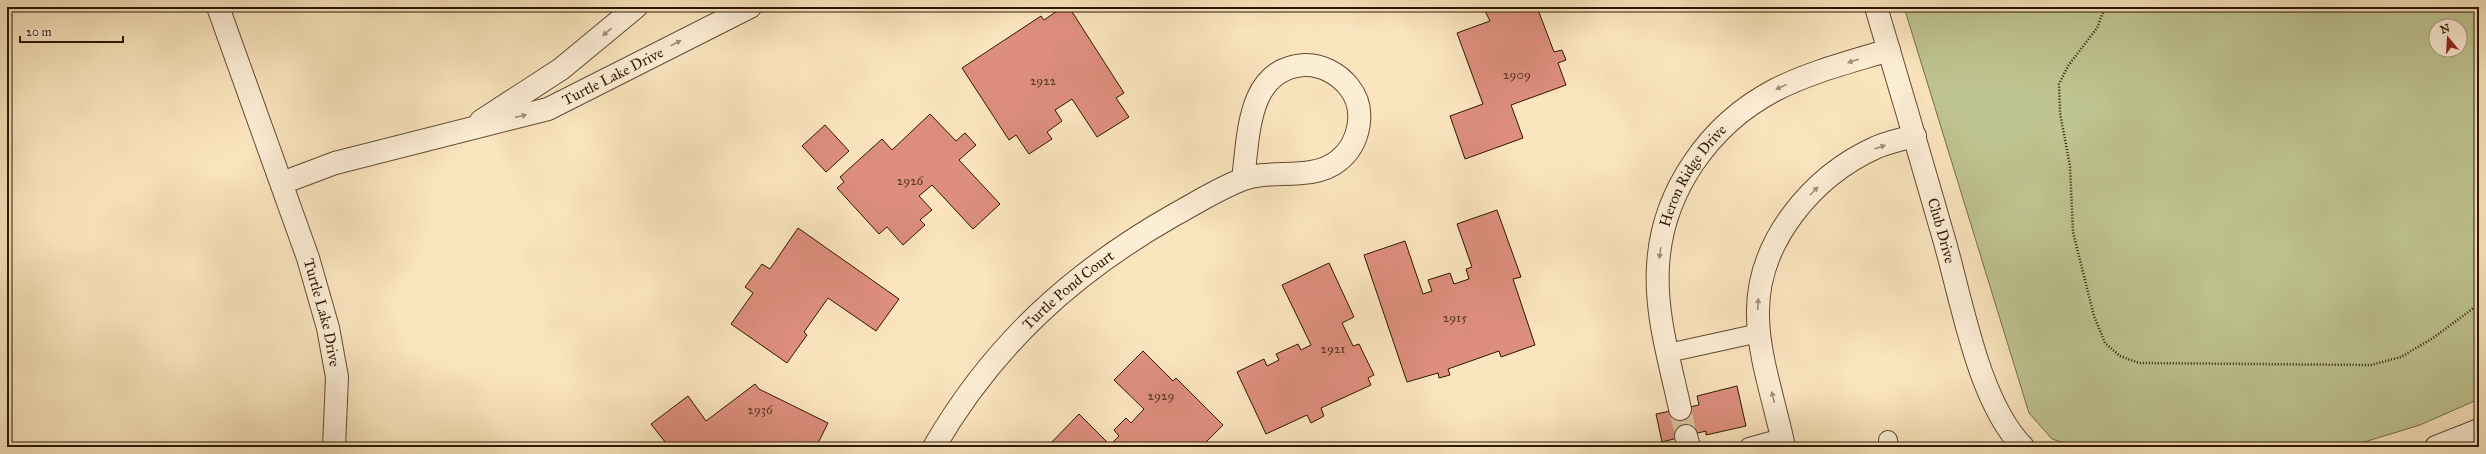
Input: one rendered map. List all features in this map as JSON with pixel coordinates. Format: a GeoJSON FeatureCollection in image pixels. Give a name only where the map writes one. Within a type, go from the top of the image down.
{"type":"FeatureCollection","features":[{"type":"Feature","properties":{"kind":"street","name":"Turtle Lake Drive"},"geometry":{"type":"LineString","coordinates":[[218,7],[308,258],[334,352],[337,404],[334,447]]}},
{"type":"Feature","properties":{"kind":"street","name":"Turtle Lake Drive"},"geometry":{"type":"LineString","coordinates":[[470,128],[561,69],[636,7]]}},
{"type":"Feature","properties":{"kind":"street","name":"Turtle Lake Drive"},"geometry":{"type":"LineString","coordinates":[[282,183],[335,163],[548,109],[750,7]]}},
{"type":"Feature","properties":{"kind":"street","name":"Club Drive"},"geometry":{"type":"LineString","coordinates":[[1876,7],[1915,136],[1983,377],[2004,423],[2023,447]]}},
{"type":"Feature","properties":{"kind":"street","name":"Heron Ridge Drive"},"geometry":{"type":"LineString","coordinates":[[1680,409],[1660,314],[1658,266],[1670,208],[1687,172],[1700,154],[1734,117],[1775,90],[1817,72],[1889,50]]}},
{"type":"Feature","properties":{"kind":"street","name":"Turtle Pond Court"},"geometry":{"type":"LineString","coordinates":[[934,447],[962,403],[996,358],[1023,327],[1059,294],[1096,264],[1148,230],[1242,179],[1321,169],[1337,162],[1349,150],[1357,136],[1359,119],[1358,108],[1350,87],[1338,76],[1323,68],[1306,65],[1290,67],[1275,74],[1263,86],[1256,101],[1242,179]]}},
{"type":"Feature","properties":{"kind":"street"},"geometry":{"type":"LineString","coordinates":[[1783,443],[1759,333],[1758,302],[1762,276],[1769,254],[1795,212],[1819,186],[1848,163],[1878,147],[1915,136]]}},
{"type":"Feature","properties":{"kind":"street"},"geometry":{"type":"LineString","coordinates":[[2436,447],[2479,430]]}},
{"type":"Feature","properties":{"kind":"lane"},"geometry":{"type":"LineString","coordinates":[[1668,353],[1759,333]]}},
{"type":"Feature","properties":{"kind":"lane"},"geometry":{"type":"LineString","coordinates":[[1749,447],[1783,443]]}},
{"type":"Feature","properties":{"kind":"path"},"geometry":{"type":"LineString","coordinates":[[2105,7],[2097,28],[2068,66],[2059,84],[2060,113],[2070,166],[2073,232],[2082,275],[2094,316],[2105,343],[2120,356],[2139,363],[2370,365],[2401,357],[2433,338],[2479,304]]}},
{"type":"Feature","properties":{"kind":"path"},"geometry":{"type":"LineString","coordinates":[[2477,7],[2479,14]]}},
{"type":"Feature","properties":{"kind":"green space"},"geometry":{"type":"Polygon","coordinates":[[[1904,7],[2479,7],[2479,399],[2420,425],[2348,447],[2077,447],[2052,439],[2029,413],[1904,7]]]}},
{"type":"Feature","properties":{"kind":"building"},"geometry":{"type":"Polygon","coordinates":[[[1063,7],[1069,7],[1124,93],[1116,98],[1129,117],[1097,137],[1072,99],[1055,110],[1062,121],[1047,132],[1052,139],[1029,154],[1016,135],[1009,140],[962,68],[1041,16],[1044,20],[1063,7]]]}},
{"type":"Feature","properties":{"kind":"building"},"geometry":{"type":"Polygon","coordinates":[[[1489,7],[1537,7],[1554,52],[1562,50],[1566,60],[1558,63],[1566,85],[1511,105],[1523,138],[1465,159],[1450,116],[1483,104],[1457,33],[1490,21],[1484,9],[1489,7]]]}},
{"type":"Feature","properties":{"kind":"building"},"geometry":{"type":"Polygon","coordinates":[[[930,114],[956,141],[965,133],[976,145],[959,160],[1000,204],[973,229],[932,185],[919,196],[932,210],[920,220],[925,225],[903,245],[887,227],[879,234],[837,188],[844,182],[840,177],[882,139],[892,150],[930,114]]]}},
{"type":"Feature","properties":{"kind":"building"},"geometry":{"type":"Polygon","coordinates":[[[825,125],[849,151],[826,172],[802,146],[825,125]]]}},
{"type":"Feature","properties":{"kind":"building"},"geometry":{"type":"Polygon","coordinates":[[[1497,210],[1521,277],[1513,279],[1535,345],[1501,357],[1499,351],[1448,369],[1450,375],[1439,378],[1438,373],[1407,382],[1364,255],[1405,241],[1423,294],[1432,291],[1428,280],[1450,273],[1454,284],[1469,279],[1466,269],[1472,267],[1457,224],[1497,210]]]}},
{"type":"Feature","properties":{"kind":"building"},"geometry":{"type":"Polygon","coordinates":[[[798,228],[899,299],[876,331],[828,298],[804,332],[807,335],[787,363],[731,324],[753,293],[745,287],[762,264],[770,269],[798,228]]]}},
{"type":"Feature","properties":{"kind":"building"},"geometry":{"type":"Polygon","coordinates":[[[1329,263],[1354,317],[1342,323],[1353,346],[1359,344],[1374,375],[1368,378],[1371,385],[1321,408],[1324,416],[1311,423],[1307,415],[1266,434],[1237,372],[1264,359],[1267,366],[1279,360],[1276,354],[1298,344],[1301,350],[1311,345],[1282,285],[1329,263]]]}},
{"type":"Feature","properties":{"kind":"building"},"geometry":{"type":"Polygon","coordinates":[[[1143,351],[1173,381],[1176,378],[1223,425],[1201,447],[1051,447],[1049,445],[1079,414],[1110,445],[1119,436],[1114,430],[1126,418],[1131,423],[1144,409],[1114,380],[1143,351]]]}},
{"type":"Feature","properties":{"kind":"building"},"geometry":{"type":"Polygon","coordinates":[[[755,384],[759,389],[828,423],[816,447],[780,447],[772,443],[767,447],[669,447],[651,424],[688,396],[706,421],[755,384]]]}},
{"type":"Feature","properties":{"kind":"building"},"geometry":{"type":"Polygon","coordinates":[[[1737,386],[1746,426],[1706,435],[1706,431],[1662,442],[1656,414],[1699,405],[1697,396],[1737,386]]]}},
{"type":"Feature","properties":{"kind":"tunnel"},"geometry":{"type":"LineString","coordinates":[[1680,409],[1686,436]]}}]}
